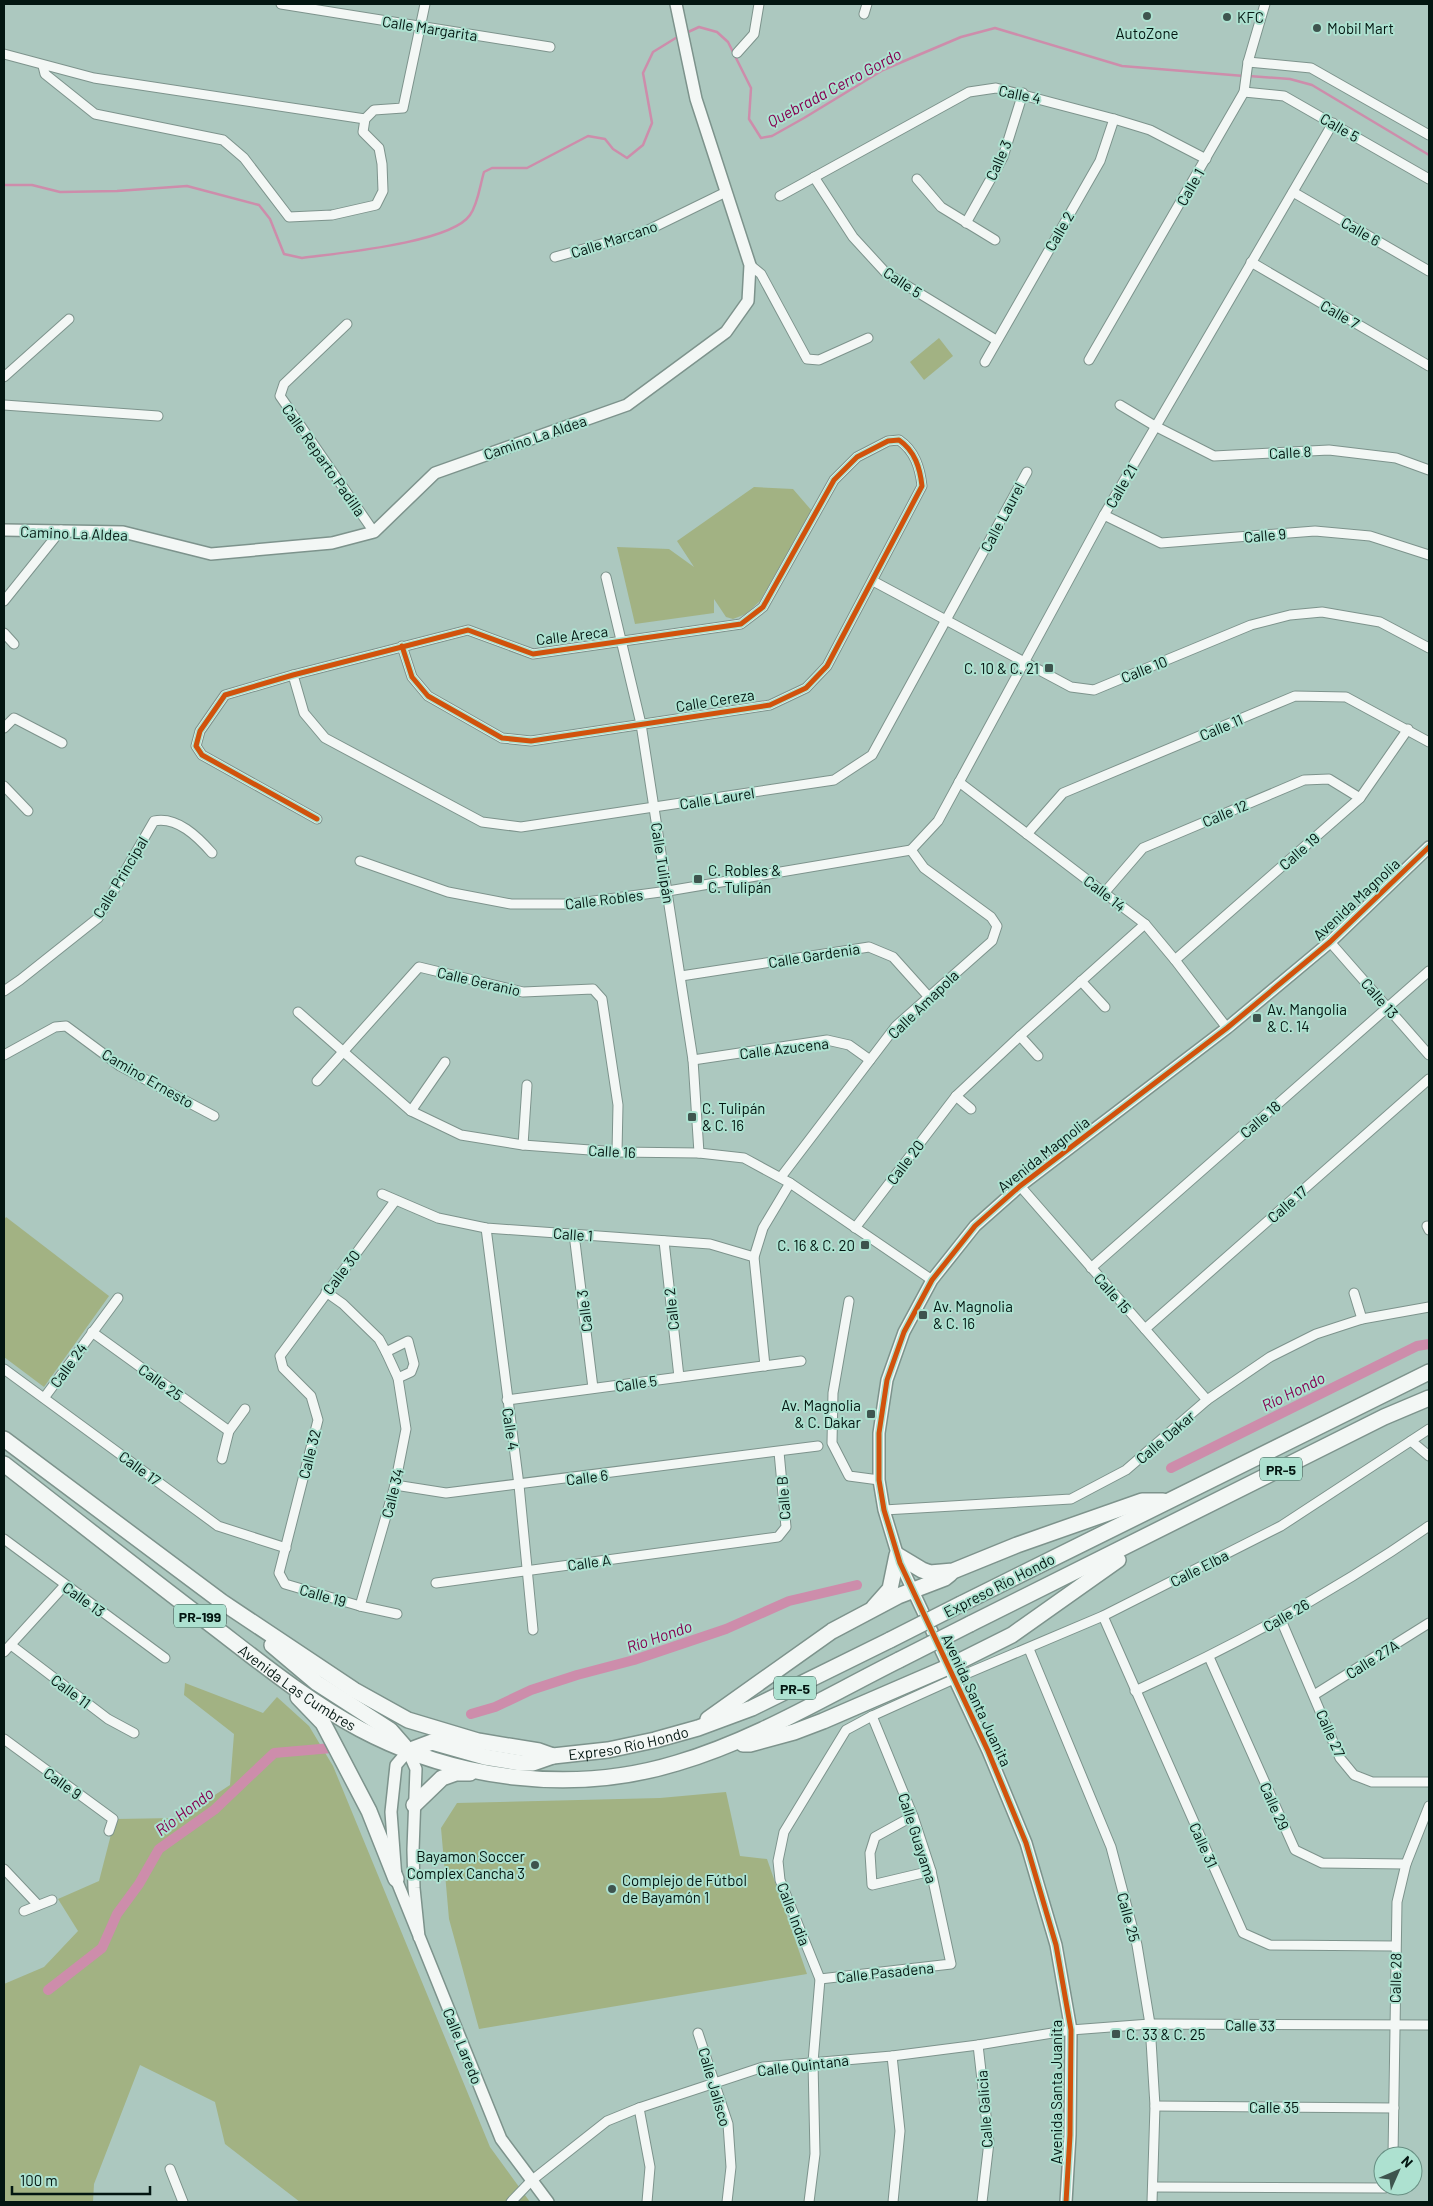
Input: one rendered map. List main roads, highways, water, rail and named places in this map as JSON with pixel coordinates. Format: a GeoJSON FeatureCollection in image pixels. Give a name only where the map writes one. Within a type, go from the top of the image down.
{"type":"FeatureCollection","features":[{"type":"Feature","properties":{"kind":"highway","name":"Expreso Río Hondo"},"geometry":{"type":"LineString","coordinates":[[408,1720],[463,1737],[540,1751],[553,1756],[608,1750],[698,1728],[776,1698],[1169,1500],[1426,1374]]}},
{"type":"Feature","properties":{"kind":"highway","name":"Expreso Río Hondo"},"geometry":{"type":"LineString","coordinates":[[408,1750],[480,1773],[531,1780],[598,1777],[650,1770],[676,1764],[732,1744],[1384,1418],[1429,1398]]}},
{"type":"Feature","properties":{"kind":"highway","name":"Avenida Las Cumbres"},"geometry":{"type":"LineString","coordinates":[[4,1439],[222,1602],[354,1690],[408,1720]]}},
{"type":"Feature","properties":{"kind":"highway","name":"Avenida Las Cumbres"},"geometry":{"type":"LineString","coordinates":[[4,1464],[282,1679],[360,1728],[408,1750]]}},
{"type":"Feature","properties":{"kind":"highway"},"geometry":{"type":"LineString","coordinates":[[874,1607],[890,1589],[897,1555],[930,1573],[953,1571],[1017,1544],[1142,1502],[1169,1500]]}},
{"type":"Feature","properties":{"kind":"highway"},"geometry":{"type":"LineString","coordinates":[[732,1744],[750,1744],[794,1732],[951,1673],[1012,1635],[1124,1556],[1135,1542]]}},
{"type":"Feature","properties":{"kind":"highway"},"geometry":{"type":"LineString","coordinates":[[698,1728],[717,1712],[765,1680],[817,1640],[874,1607],[945,1578],[953,1571]]}},
{"type":"Feature","properties":{"kind":"highway"},"geometry":{"type":"LineString","coordinates":[[222,1602],[317,1683],[390,1730],[408,1750],[432,1742],[485,1757],[512,1762],[532,1763],[553,1756]]}},
{"type":"Feature","properties":{"kind":"highway"},"geometry":{"type":"LineString","coordinates":[[282,1679],[324,1723],[369,1811],[396,1879]]}},
{"type":"Feature","properties":{"kind":"highway"},"geometry":{"type":"LineString","coordinates":[[414,1805],[442,1778],[450,1774],[480,1773]]}},
{"type":"Feature","properties":{"kind":"waterway","name":"Quebrada Cerro Gordo"},"geometry":{"type":"LineString","coordinates":[[686,33],[699,27],[717,32],[728,42],[751,88],[749,119],[761,138],[772,136],[883,70],[961,37],[995,28],[1122,66],[1244,76]]}},
{"type":"Feature","properties":{"kind":"waterway","name":"Quebrada Cerro Gordo"},"geometry":{"type":"LineString","coordinates":[[4,185],[32,185],[60,192],[117,191],[187,186],[259,205],[270,219],[284,254],[302,258],[366,250],[418,240],[459,225],[470,215],[477,200],[484,172],[492,168],[527,168],[588,136],[605,139],[613,149],[627,158],[643,145],[652,123],[643,73],[653,52],[679,36]]}},
{"type":"Feature","properties":{"kind":"waterway","name":"Quebrada Cerro Gordo"},"geometry":{"type":"LineString","coordinates":[[1249,76],[1290,79],[1312,85],[1429,155]]}},
{"type":"Feature","properties":{"kind":"waterway","name":"Río Hondo"},"geometry":{"type":"LineString","coordinates":[[1171,1468],[1417,1346],[1429,1344]]}},
{"type":"Feature","properties":{"kind":"waterway","name":"Río Hondo"},"geometry":{"type":"LineString","coordinates":[[471,1714],[495,1707],[531,1690],[577,1675],[634,1660],[726,1629],[789,1601],[857,1585]]}},
{"type":"Feature","properties":{"kind":"waterway","name":"Río Hondo"},"geometry":{"type":"LineString","coordinates":[[48,1990],[102,1948],[117,1914],[139,1884],[159,1849],[214,1810],[274,1753],[332,1748]]}},
{"type":"Feature","properties":{"kind":"place","name":"AutoZone"},"geometry":{"type":"Point","coordinates":[1147,16]}},
{"type":"Feature","properties":{"kind":"place","name":"KFC"},"geometry":{"type":"Point","coordinates":[1227,17]}},
{"type":"Feature","properties":{"kind":"place","name":"Mobil Mart"},"geometry":{"type":"Point","coordinates":[1317,28]}},
{"type":"Feature","properties":{"kind":"place","name":"C. 10 & C. 21"},"geometry":{"type":"Point","coordinates":[1049,668]}},
{"type":"Feature","properties":{"kind":"place","name":"C. Robles & C. Tulipán"},"geometry":{"type":"Point","coordinates":[698,879]}},
{"type":"Feature","properties":{"kind":"place","name":"Av. Mangolia & C. 14"},"geometry":{"type":"Point","coordinates":[1257,1018]}},
{"type":"Feature","properties":{"kind":"place","name":"C. Tulipán & C. 16"},"geometry":{"type":"Point","coordinates":[692,1117]}},
{"type":"Feature","properties":{"kind":"place","name":"C. 16 & C. 20"},"geometry":{"type":"Point","coordinates":[865,1245]}},
{"type":"Feature","properties":{"kind":"place","name":"Av. Magnolia & C. 16"},"geometry":{"type":"Point","coordinates":[923,1315]}},
{"type":"Feature","properties":{"kind":"place","name":"Av. Magnolia & C. Dakar"},"geometry":{"type":"Point","coordinates":[871,1414]}},
{"type":"Feature","properties":{"kind":"place","name":"Bayamon Soccer Complex Cancha 3"},"geometry":{"type":"Point","coordinates":[535,1865]}},
{"type":"Feature","properties":{"kind":"place","name":"Complejo de Fútbol de Bayamón 1"},"geometry":{"type":"Point","coordinates":[612,1889]}},
{"type":"Feature","properties":{"kind":"place","name":"C. 33 & C. 25"},"geometry":{"type":"Point","coordinates":[1116,2034]}}]}
